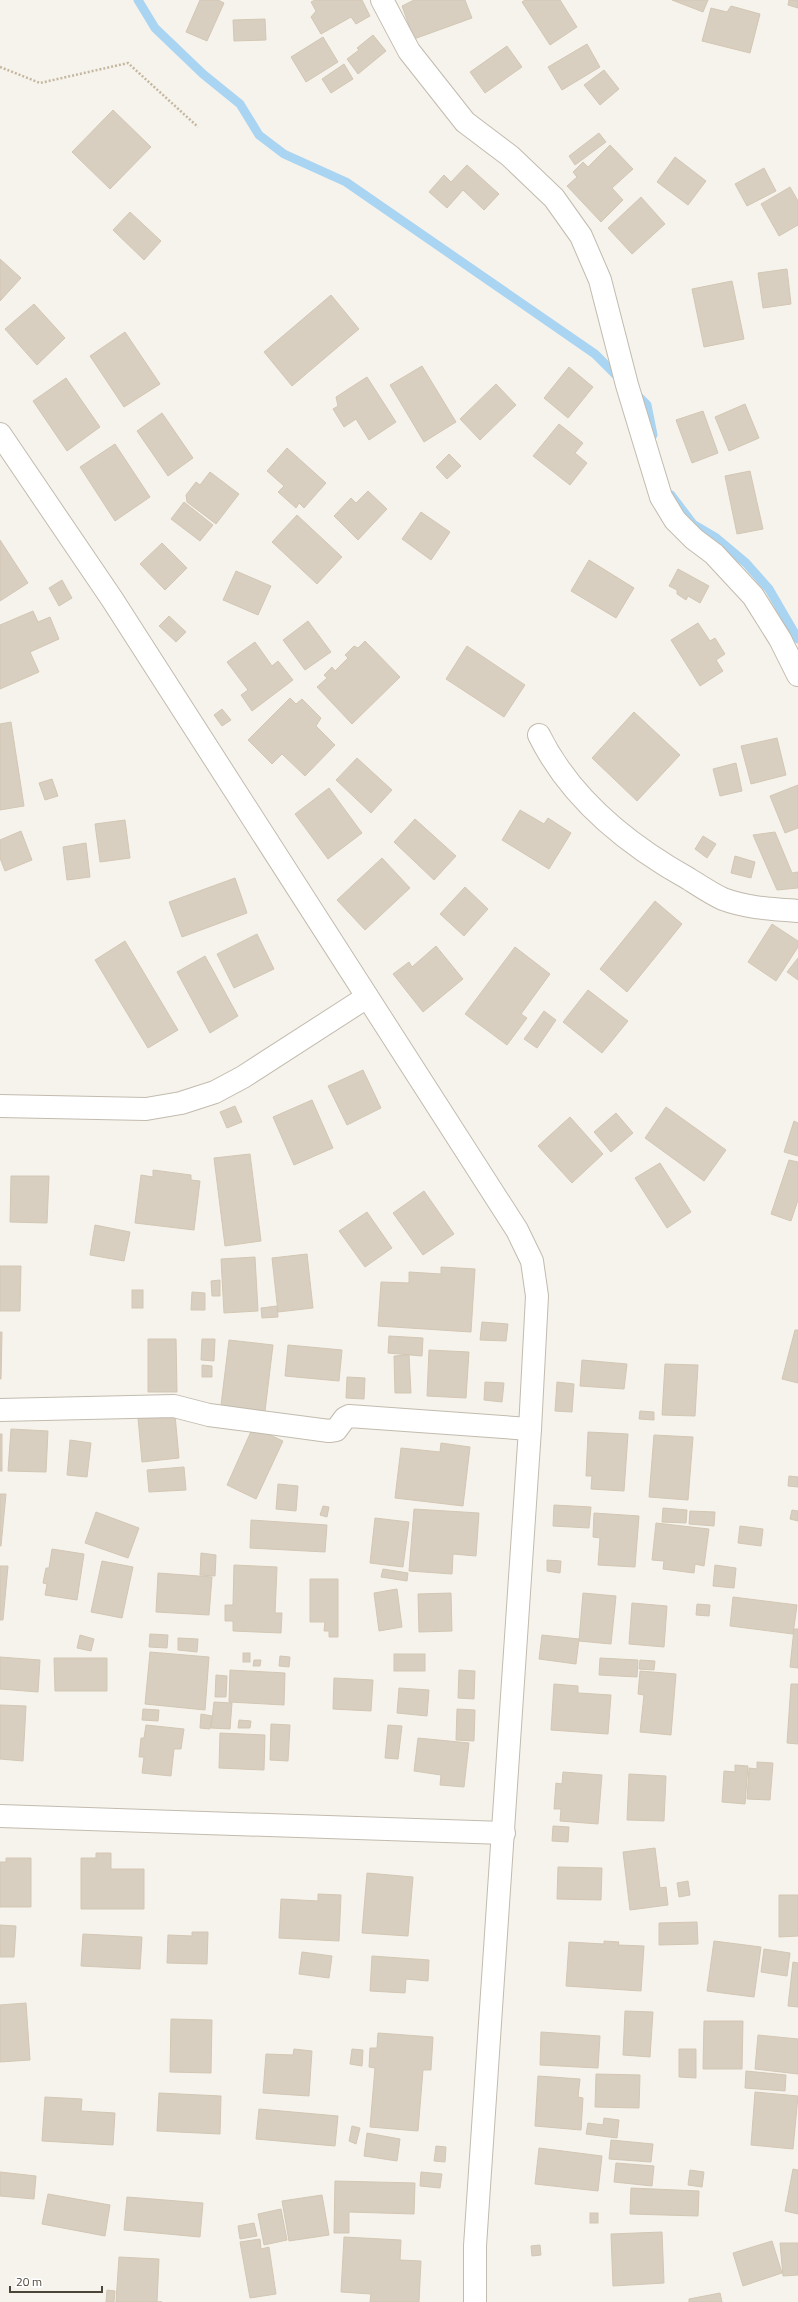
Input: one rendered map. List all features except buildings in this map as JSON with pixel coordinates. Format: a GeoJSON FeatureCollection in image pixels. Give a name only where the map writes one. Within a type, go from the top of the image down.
{"type":"FeatureCollection","features":[{"type":"Feature","properties":{"kind":"street"},"geometry":{"type":"LineString","coordinates":[[382,0],[409,51],[465,122],[510,156],[554,198],[581,236],[600,280],[629,392],[661,497],[675,520],[714,554],[753,596],[780,639],[798,675]]}},
{"type":"Feature","properties":{"kind":"street"},"geometry":{"type":"LineString","coordinates":[[0,434],[112,599],[517,1230],[532,1261],[537,1296],[530,1429],[475,2246],[475,2302]]}},
{"type":"Feature","properties":{"kind":"street"},"geometry":{"type":"LineString","coordinates":[[539,735],[551,760],[596,813],[661,863],[724,899],[763,909],[798,910]]}},
{"type":"Feature","properties":{"kind":"street"},"geometry":{"type":"LineString","coordinates":[[0,1106],[146,1110],[181,1103],[215,1092],[243,1077],[367,997]]}},
{"type":"Feature","properties":{"kind":"street"},"geometry":{"type":"LineString","coordinates":[[0,1410],[174,1406],[209,1415],[329,1431],[336,1430],[345,1418],[349,1416],[530,1429]]}},
{"type":"Feature","properties":{"kind":"street"},"geometry":{"type":"LineString","coordinates":[[0,1816],[504,1833]]}},
{"type":"Feature","properties":{"kind":"path"},"geometry":{"type":"LineString","coordinates":[[0,67],[40,83],[128,63],[198,127]]}},
{"type":"Feature","properties":{"kind":"waterway"},"geometry":{"type":"LineString","coordinates":[[138,0],[155,28],[203,74],[240,104],[259,135],[284,154],[346,182],[595,354],[620,379]]}},
{"type":"Feature","properties":{"kind":"waterway"},"geometry":{"type":"LineString","coordinates":[[635,393],[647,405],[653,435]]}},
{"type":"Feature","properties":{"kind":"waterway"},"geometry":{"type":"LineString","coordinates":[[671,495],[693,524],[715,537],[746,563],[769,589],[798,639]]}}]}
